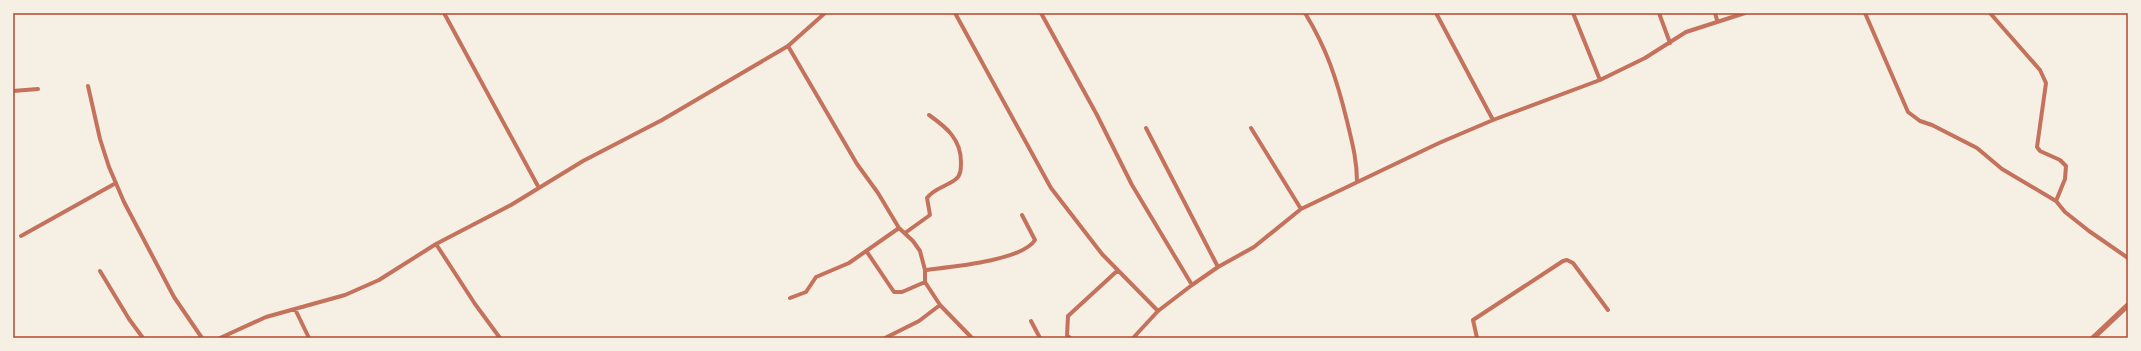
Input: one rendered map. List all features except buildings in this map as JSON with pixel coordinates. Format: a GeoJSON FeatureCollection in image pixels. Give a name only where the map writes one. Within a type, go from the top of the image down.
{"type":"FeatureCollection","features":[{"type":"Feature","properties":{"kind":"street"},"geometry":{"type":"LineString","coordinates":[[444,13],[539,188]]}},
{"type":"Feature","properties":{"kind":"street"},"geometry":{"type":"LineString","coordinates":[[220,338],[266,317],[362,288],[378,280],[436,244],[511,205],[583,161],[662,120],[788,46],[825,13]]}},
{"type":"Feature","properties":{"kind":"street"},"geometry":{"type":"LineString","coordinates":[[955,13],[1051,188],[1086,236],[1158,311]]}},
{"type":"Feature","properties":{"kind":"street"},"geometry":{"type":"LineString","coordinates":[[1041,13],[1097,115],[1132,185],[1192,285]]}},
{"type":"Feature","properties":{"kind":"street"},"geometry":{"type":"LineString","coordinates":[[1305,13],[1320,38],[1339,86],[1358,162],[1357,181]]}},
{"type":"Feature","properties":{"kind":"street"},"geometry":{"type":"LineString","coordinates":[[1436,13],[1493,120]]}},
{"type":"Feature","properties":{"kind":"street"},"geometry":{"type":"LineString","coordinates":[[1573,13],[1600,80]]}},
{"type":"Feature","properties":{"kind":"street"},"geometry":{"type":"LineString","coordinates":[[1659,13],[1670,43]]}},
{"type":"Feature","properties":{"kind":"street"},"geometry":{"type":"LineString","coordinates":[[1715,13],[1717,20]]}},
{"type":"Feature","properties":{"kind":"street"},"geometry":{"type":"LineString","coordinates":[[1133,338],[1158,311],[1218,267],[1254,248],[1300,210],[1357,181],[1439,143],[1493,120],[1600,80],[1645,58],[1686,32],[1717,20],[1745,13]]}},
{"type":"Feature","properties":{"kind":"street"},"geometry":{"type":"LineString","coordinates":[[1865,13],[1908,112],[1920,121],[1932,125],[1977,148],[2002,169],[2056,201],[2071,217],[2128,258]]}},
{"type":"Feature","properties":{"kind":"street"},"geometry":{"type":"LineString","coordinates":[[1990,13],[2043,75],[2046,83],[2038,147],[2040,151],[2060,160],[2066,166],[2067,171],[2056,201]]}},
{"type":"Feature","properties":{"kind":"street"},"geometry":{"type":"LineString","coordinates":[[788,46],[858,164],[899,228],[920,251],[925,270],[925,282],[940,305],[972,338]]}},
{"type":"Feature","properties":{"kind":"street"},"geometry":{"type":"LineString","coordinates":[[88,86],[98,134],[116,183],[169,287],[202,338]]}},
{"type":"Feature","properties":{"kind":"street"},"geometry":{"type":"LineString","coordinates":[[13,91],[38,89]]}},
{"type":"Feature","properties":{"kind":"street"},"geometry":{"type":"LineString","coordinates":[[905,233],[930,215],[927,198],[935,190],[946,186],[957,178],[961,167],[960,148],[951,132],[929,115]]}},
{"type":"Feature","properties":{"kind":"street"},"geometry":{"type":"LineString","coordinates":[[1146,128],[1218,267]]}},
{"type":"Feature","properties":{"kind":"street"},"geometry":{"type":"LineString","coordinates":[[1251,128],[1300,210]]}},
{"type":"Feature","properties":{"kind":"street"},"geometry":{"type":"LineString","coordinates":[[21,236],[116,183]]}},
{"type":"Feature","properties":{"kind":"street"},"geometry":{"type":"LineString","coordinates":[[925,270],[966,266],[988,261],[1011,254],[1033,244],[1036,240],[1035,236],[1022,216]]}},
{"type":"Feature","properties":{"kind":"street"},"geometry":{"type":"LineString","coordinates":[[790,298],[806,292],[816,278],[849,263],[867,252],[899,228]]}},
{"type":"Feature","properties":{"kind":"street"},"geometry":{"type":"LineString","coordinates":[[436,244],[475,304],[500,338]]}},
{"type":"Feature","properties":{"kind":"street"},"geometry":{"type":"LineString","coordinates":[[867,252],[894,292],[902,292],[925,282]]}},
{"type":"Feature","properties":{"kind":"street"},"geometry":{"type":"LineString","coordinates":[[1477,338],[1473,320],[1563,260],[1573,263],[1608,310]]}},
{"type":"Feature","properties":{"kind":"street"},"geometry":{"type":"LineString","coordinates":[[100,271],[143,338]]}},
{"type":"Feature","properties":{"kind":"street"},"geometry":{"type":"LineString","coordinates":[[1067,337],[1068,316],[1118,271]]}},
{"type":"Feature","properties":{"kind":"street"},"geometry":{"type":"LineString","coordinates":[[885,338],[919,321],[940,305]]}},
{"type":"Feature","properties":{"kind":"street"},"geometry":{"type":"LineString","coordinates":[[2095,337],[2128,305]]}},
{"type":"Feature","properties":{"kind":"street"},"geometry":{"type":"LineString","coordinates":[[295,309],[309,338]]}},
{"type":"Feature","properties":{"kind":"street"},"geometry":{"type":"LineString","coordinates":[[1031,321],[1040,338]]}}]}
